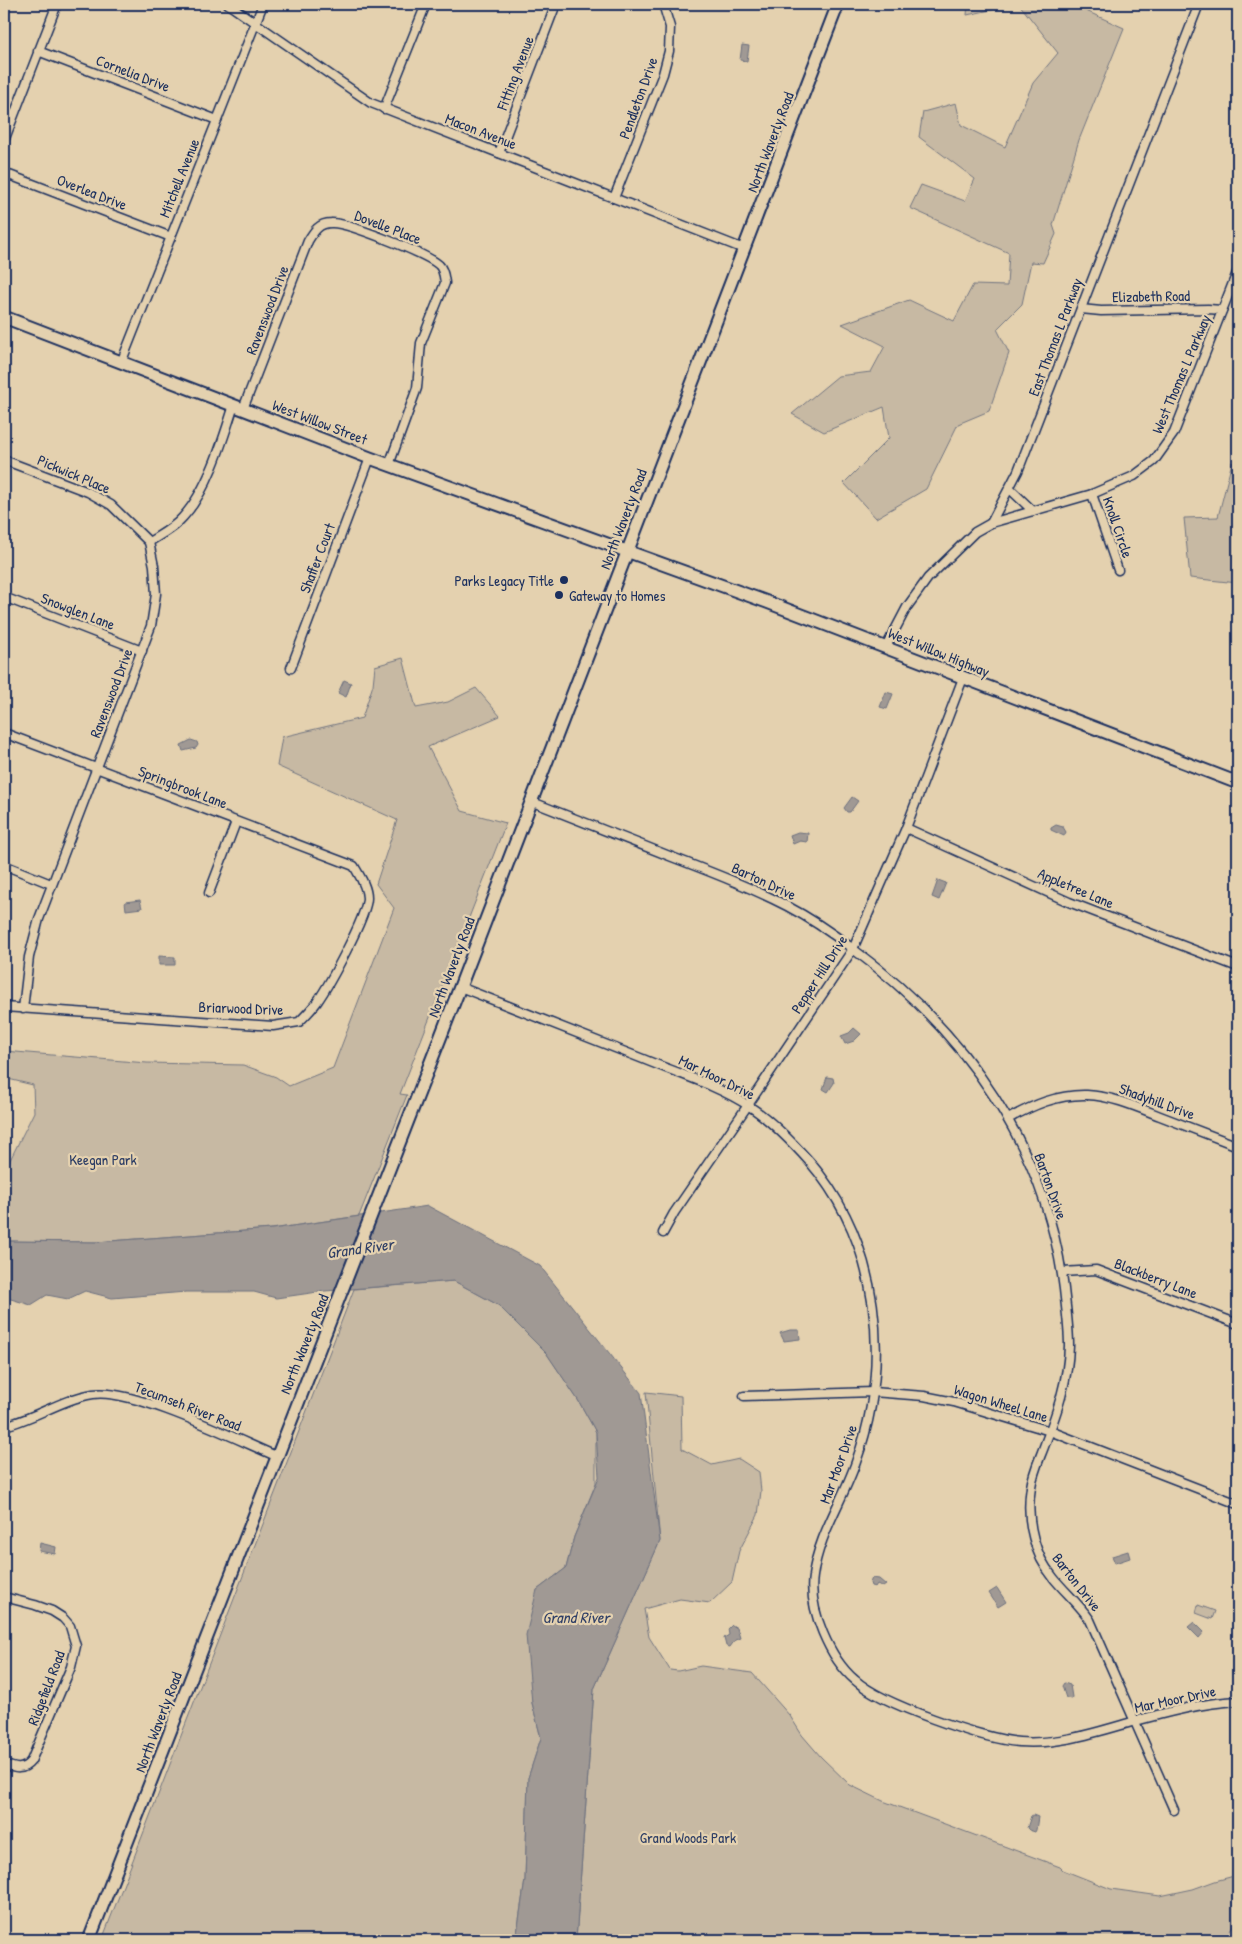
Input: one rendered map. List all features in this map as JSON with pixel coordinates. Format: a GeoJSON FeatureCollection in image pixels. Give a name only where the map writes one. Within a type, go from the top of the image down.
{"type":"FeatureCollection","features":[{"type":"Feature","properties":{"kind":"main road","name":"North Waverly Road"},"geometry":{"type":"LineString","coordinates":[[89,1940],[460,987],[838,4]]}},
{"type":"Feature","properties":{"kind":"main road","name":"West Willow Street"},"geometry":{"type":"LineString","coordinates":[[4,317],[370,458],[627,552]]}},
{"type":"Feature","properties":{"kind":"main road","name":"West Willow Highway"},"geometry":{"type":"LineString","coordinates":[[627,552],[731,588],[1238,783]]}},
{"type":"Feature","properties":{"kind":"street"},"geometry":{"type":"LineString","coordinates":[[4,141],[57,4]]}},
{"type":"Feature","properties":{"kind":"street","name":"Macon Avenue"},"geometry":{"type":"LineString","coordinates":[[228,4],[371,103],[744,249]]}},
{"type":"Feature","properties":{"kind":"street","name":"Mitchell Avenue"},"geometry":{"type":"LineString","coordinates":[[121,363],[263,4]]}},
{"type":"Feature","properties":{"kind":"street"},"geometry":{"type":"LineString","coordinates":[[384,109],[426,4]]}},
{"type":"Feature","properties":{"kind":"street","name":"Fitting Avenue"},"geometry":{"type":"LineString","coordinates":[[499,152],[556,4]]}},
{"type":"Feature","properties":{"kind":"street","name":"Pendleton Drive"},"geometry":{"type":"LineString","coordinates":[[614,198],[663,74],[669,51],[670,26],[664,4]]}},
{"type":"Feature","properties":{"kind":"street","name":"East Thomas L Parkway"},"geometry":{"type":"LineString","coordinates":[[886,647],[907,607],[928,578],[975,532],[991,523],[1010,489],[1199,4]]}},
{"type":"Feature","properties":{"kind":"street","name":"Cornelia Drive"},"geometry":{"type":"LineString","coordinates":[[38,51],[218,120]]}},
{"type":"Feature","properties":{"kind":"street","name":"Overlea Drive"},"geometry":{"type":"LineString","coordinates":[[4,174],[171,237]]}},
{"type":"Feature","properties":{"kind":"street","name":"Dovelle Place"},"geometry":{"type":"LineString","coordinates":[[322,224],[332,222],[346,225],[422,255],[441,267],[444,283],[421,343],[417,388],[389,465]]}},
{"type":"Feature","properties":{"kind":"street","name":"Ravenswood Drive"},"geometry":{"type":"LineString","coordinates":[[23,1009],[29,957],[39,919],[151,626],[156,594],[154,566],[149,542],[182,518],[195,503],[205,484],[308,241],[315,229],[322,224]]}},
{"type":"Feature","properties":{"kind":"street","name":"West Thomas L Parkway"},"geometry":{"type":"LineString","coordinates":[[991,523],[1092,494],[1134,476],[1154,461],[1174,433],[1238,270]]}},
{"type":"Feature","properties":{"kind":"street","name":"Elizabeth Road"},"geometry":{"type":"LineString","coordinates":[[1081,309],[1101,311],[1222,310]]}},
{"type":"Feature","properties":{"kind":"street","name":"Shaffer Court"},"geometry":{"type":"LineString","coordinates":[[291,668],[370,458]]}},
{"type":"Feature","properties":{"kind":"street","name":"Pickwick Place"},"geometry":{"type":"LineString","coordinates":[[4,460],[88,492],[111,505],[149,542]]}},
{"type":"Feature","properties":{"kind":"street"},"geometry":{"type":"LineString","coordinates":[[1010,489],[1033,511]]}},
{"type":"Feature","properties":{"kind":"street","name":"Knoll Circle"},"geometry":{"type":"LineString","coordinates":[[1092,494],[1118,570]]}},
{"type":"Feature","properties":{"kind":"street","name":"Snowglen Lane"},"geometry":{"type":"LineString","coordinates":[[4,597],[142,651]]}},
{"type":"Feature","properties":{"kind":"street","name":"Pepper Hill Drive"},"geometry":{"type":"LineString","coordinates":[[663,1232],[674,1212],[853,949],[906,828],[963,678]]}},
{"type":"Feature","properties":{"kind":"street","name":"Springbrook Lane"},"geometry":{"type":"LineString","coordinates":[[4,733],[354,866]]}},
{"type":"Feature","properties":{"kind":"street","name":"Barton Drive"},"geometry":{"type":"LineString","coordinates":[[530,801],[762,893],[826,929],[884,972],[928,1012],[970,1060],[1008,1119],[1030,1163],[1054,1236],[1062,1272],[1068,1324],[1068,1365],[1059,1404],[1031,1487],[1029,1507],[1031,1527],[1036,1546],[1044,1563],[1053,1577],[1082,1608],[1090,1620],[1174,1810]]}},
{"type":"Feature","properties":{"kind":"street"},"geometry":{"type":"LineString","coordinates":[[209,894],[236,822]]}},
{"type":"Feature","properties":{"kind":"street","name":"Appletree Lane"},"geometry":{"type":"LineString","coordinates":[[906,828],[1069,902],[1238,967]]}},
{"type":"Feature","properties":{"kind":"street"},"geometry":{"type":"LineString","coordinates":[[4,865],[51,884]]}},
{"type":"Feature","properties":{"kind":"street","name":"Briarwood Drive"},"geometry":{"type":"LineString","coordinates":[[4,1007],[273,1026],[299,1022],[316,1003],[328,984],[364,914],[367,897],[364,883],[354,866]]}},
{"type":"Feature","properties":{"kind":"street","name":"Mar Moor Drive"},"geometry":{"type":"LineString","coordinates":[[460,987],[702,1082],[748,1105],[788,1139],[810,1163],[839,1203],[855,1237],[868,1277],[872,1299],[876,1349],[873,1392],[860,1450],[820,1548],[812,1577],[814,1605],[828,1642],[845,1671],[861,1686],[887,1700],[972,1731],[1005,1740],[1039,1742],[1071,1740],[1135,1721],[1206,1704],[1238,1702]]}},
{"type":"Feature","properties":{"kind":"street","name":"Shadyhill Drive"},"geometry":{"type":"LineString","coordinates":[[1008,1119],[1027,1108],[1048,1100],[1067,1096],[1087,1095],[1125,1103],[1238,1146]]}},
{"type":"Feature","properties":{"kind":"street","name":"Blackberry Lane"},"geometry":{"type":"LineString","coordinates":[[1062,1272],[1096,1270],[1108,1273],[1238,1324]]}},
{"type":"Feature","properties":{"kind":"street","name":"Wagon Wheel Lane"},"geometry":{"type":"LineString","coordinates":[[744,1396],[900,1392],[954,1402],[1050,1432],[1238,1504]]}},
{"type":"Feature","properties":{"kind":"street","name":"Tecumseh River Road"},"geometry":{"type":"LineString","coordinates":[[4,1426],[79,1397],[102,1393],[126,1397],[159,1407],[276,1456]]}},
{"type":"Feature","properties":{"kind":"street","name":"Ridgefield Road"},"geometry":{"type":"LineString","coordinates":[[4,1597],[52,1611],[63,1618],[70,1626],[76,1646],[71,1667],[32,1761],[22,1768],[4,1764]]}},
{"type":"Feature","properties":{"kind":"green space"},"geometry":{"type":"Polygon","coordinates":[[[968,4],[1019,4],[967,15],[968,4]]]}},
{"type":"Feature","properties":{"kind":"green space"},"geometry":{"type":"Polygon","coordinates":[[[1019,4],[1082,4],[1084,10],[1124,28],[1079,140],[1053,225],[1056,234],[1043,263],[1031,262],[1022,304],[997,329],[1009,353],[989,411],[958,424],[926,489],[876,518],[844,483],[889,438],[884,407],[824,432],[792,414],[838,376],[871,372],[885,346],[842,324],[909,300],[954,321],[973,285],[1007,286],[1009,253],[910,208],[921,185],[965,201],[975,179],[919,137],[923,112],[956,103],[961,125],[1005,147],[1033,83],[1058,53],[1019,4]]]}},
{"type":"Feature","properties":{"kind":"green space"},"geometry":{"type":"Polygon","coordinates":[[[1232,462],[1238,469],[1238,583],[1190,578],[1184,518],[1218,517],[1232,462]]]}},
{"type":"Feature","properties":{"kind":"green space","name":"Keegan Park"},"geometry":{"type":"Polygon","coordinates":[[[403,658],[416,708],[448,702],[476,688],[500,716],[428,747],[462,811],[506,823],[400,1094],[407,1095],[359,1216],[272,1229],[96,1242],[4,1241],[4,1172],[34,1112],[33,1085],[4,1078],[4,1051],[147,1063],[243,1065],[276,1077],[289,1086],[333,1068],[394,908],[376,884],[397,820],[277,766],[282,737],[362,718],[373,685],[375,666],[403,658]]]}},
{"type":"Feature","properties":{"kind":"green space"},"geometry":{"type":"Polygon","coordinates":[[[454,1281],[498,1305],[547,1354],[578,1400],[596,1432],[596,1483],[574,1537],[566,1568],[537,1590],[532,1703],[541,1738],[528,1778],[525,1880],[516,1940],[102,1940],[354,1289],[454,1281]]]}},
{"type":"Feature","properties":{"kind":"green space","name":"Grand Woods Park"},"geometry":{"type":"Polygon","coordinates":[[[646,1392],[681,1396],[682,1449],[712,1465],[739,1459],[759,1472],[761,1491],[758,1515],[739,1551],[732,1582],[710,1603],[680,1599],[644,1609],[649,1637],[670,1670],[678,1671],[701,1666],[752,1673],[790,1716],[802,1735],[821,1757],[850,1785],[883,1801],[1060,1867],[1063,1870],[1111,1889],[1160,1896],[1193,1889],[1238,1875],[1238,1918],[1228,1933],[1238,1937],[1238,1940],[576,1940],[594,1689],[660,1541],[646,1392]]]}},
{"type":"Feature","properties":{"kind":"green space"},"geometry":{"type":"Polygon","coordinates":[[[1198,1605],[1215,1611],[1212,1619],[1196,1613],[1198,1605]]]}},
{"type":"Feature","properties":{"kind":"water"},"geometry":{"type":"Polygon","coordinates":[[[742,45],[749,46],[747,61],[740,60],[742,45]]]}},
{"type":"Feature","properties":{"kind":"water"},"geometry":{"type":"Polygon","coordinates":[[[344,680],[351,683],[346,697],[338,693],[344,680]]]}},
{"type":"Feature","properties":{"kind":"water"},"geometry":{"type":"Polygon","coordinates":[[[886,692],[893,694],[887,709],[880,707],[886,692]]]}},
{"type":"Feature","properties":{"kind":"water"},"geometry":{"type":"Polygon","coordinates":[[[191,740],[197,742],[196,748],[183,751],[181,745],[191,740]]]}},
{"type":"Feature","properties":{"kind":"water"},"geometry":{"type":"Polygon","coordinates":[[[852,797],[858,801],[850,812],[847,812],[844,808],[852,797]]]}},
{"type":"Feature","properties":{"kind":"water"},"geometry":{"type":"Polygon","coordinates":[[[1056,825],[1063,827],[1066,832],[1064,836],[1051,830],[1056,825]]]}},
{"type":"Feature","properties":{"kind":"water"},"geometry":{"type":"Polygon","coordinates":[[[798,832],[808,833],[807,842],[800,841],[793,844],[790,835],[798,832]]]}},
{"type":"Feature","properties":{"kind":"water"},"geometry":{"type":"Polygon","coordinates":[[[938,880],[946,883],[939,900],[932,897],[938,880]]]}},
{"type":"Feature","properties":{"kind":"water"},"geometry":{"type":"Polygon","coordinates":[[[140,900],[142,908],[126,910],[125,902],[140,900]]]}},
{"type":"Feature","properties":{"kind":"water"},"geometry":{"type":"Polygon","coordinates":[[[159,956],[175,957],[175,965],[159,965],[159,956]]]}},
{"type":"Feature","properties":{"kind":"water"},"geometry":{"type":"Polygon","coordinates":[[[854,1028],[861,1034],[854,1041],[845,1044],[841,1036],[849,1033],[854,1028]]]}},
{"type":"Feature","properties":{"kind":"water"},"geometry":{"type":"Polygon","coordinates":[[[827,1077],[833,1078],[834,1083],[828,1092],[823,1089],[827,1077]]]}},
{"type":"Feature","properties":{"kind":"water","name":"Grand River"},"geometry":{"type":"Polygon","coordinates":[[[428,1206],[540,1266],[641,1393],[660,1541],[594,1689],[576,1940],[516,1940],[525,1880],[528,1778],[541,1738],[532,1703],[526,1635],[537,1590],[566,1568],[574,1537],[599,1477],[596,1432],[578,1400],[547,1354],[498,1305],[454,1281],[325,1291],[276,1298],[254,1292],[186,1292],[112,1298],[85,1291],[68,1299],[47,1295],[31,1305],[4,1297],[4,1241],[96,1242],[272,1229],[428,1206]]]}},
{"type":"Feature","properties":{"kind":"water"},"geometry":{"type":"Polygon","coordinates":[[[799,1330],[800,1339],[784,1341],[780,1333],[799,1330]]]}},
{"type":"Feature","properties":{"kind":"water"},"geometry":{"type":"Polygon","coordinates":[[[40,1543],[56,1547],[55,1554],[39,1551],[40,1543]]]}},
{"type":"Feature","properties":{"kind":"water"},"geometry":{"type":"Polygon","coordinates":[[[1128,1551],[1130,1558],[1115,1563],[1112,1556],[1128,1551]]]}},
{"type":"Feature","properties":{"kind":"water"},"geometry":{"type":"Polygon","coordinates":[[[872,1578],[879,1579],[886,1585],[883,1587],[877,1584],[875,1587],[871,1586],[872,1578]]]}},
{"type":"Feature","properties":{"kind":"water"},"geometry":{"type":"Polygon","coordinates":[[[997,1588],[1006,1602],[998,1607],[989,1593],[997,1588]]]}},
{"type":"Feature","properties":{"kind":"water"},"geometry":{"type":"Polygon","coordinates":[[[1194,1622],[1204,1632],[1199,1638],[1188,1627],[1194,1622]]]}},
{"type":"Feature","properties":{"kind":"water"},"geometry":{"type":"Polygon","coordinates":[[[732,1625],[737,1628],[740,1638],[735,1640],[730,1647],[726,1646],[724,1638],[729,1635],[728,1629],[732,1625]]]}},
{"type":"Feature","properties":{"kind":"water"},"geometry":{"type":"Polygon","coordinates":[[[1064,1683],[1070,1685],[1071,1699],[1066,1698],[1062,1686],[1064,1683]]]}},
{"type":"Feature","properties":{"kind":"water"},"geometry":{"type":"Polygon","coordinates":[[[1033,1815],[1038,1817],[1035,1832],[1027,1828],[1033,1815]]]}},
{"type":"Feature","properties":{"kind":"place","name":"Parks Legacy Title"},"geometry":{"type":"Point","coordinates":[564,580]}},
{"type":"Feature","properties":{"kind":"place","name":"Gateway to Homes"},"geometry":{"type":"Point","coordinates":[559,595]}}]}
